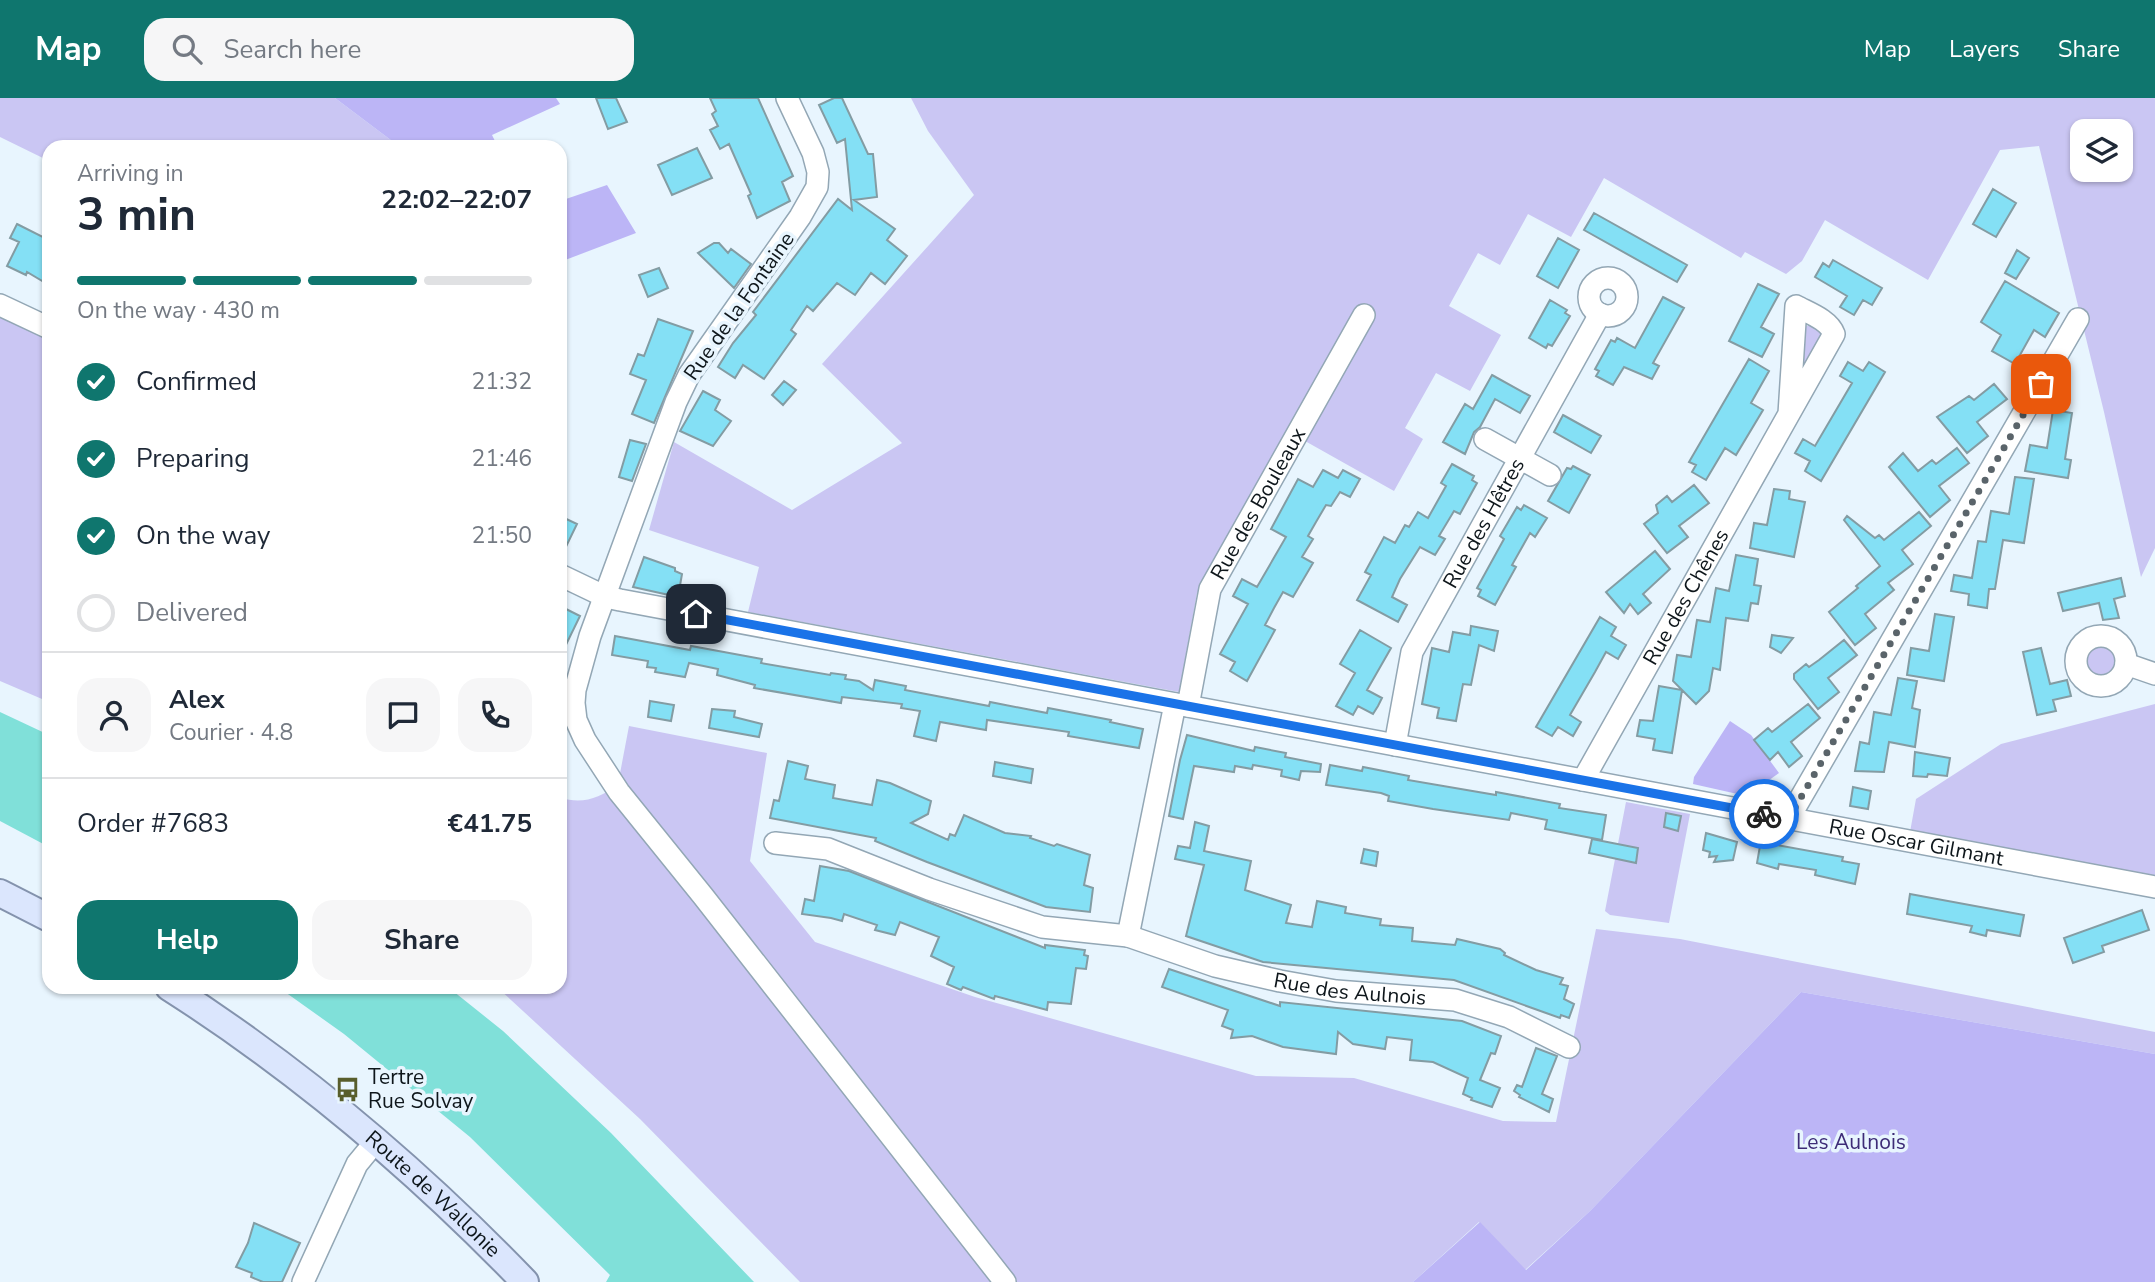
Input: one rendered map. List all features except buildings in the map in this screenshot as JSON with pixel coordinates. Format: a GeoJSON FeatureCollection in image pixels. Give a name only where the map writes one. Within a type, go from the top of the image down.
{"type":"FeatureCollection","features":[{"type":"Feature","properties":{"kind":"main road"},"geometry":{"type":"LineString","coordinates":[[0,893],[42,914]]}},
{"type":"Feature","properties":{"kind":"main road","name":"Route de Wallonie"},"geometry":{"type":"LineString","coordinates":[[179,994],[270,1055],[376,1141],[478,1233],[525,1282]]}},
{"type":"Feature","properties":{"kind":"street","name":"Rue de la Fontaine"},"geometry":{"type":"LineString","coordinates":[[787,98],[813,153],[818,172],[817,187],[800,218],[689,375],[676,402],[590,636],[575,690],[576,720],[584,740],[619,792],[1004,1282]]}},
{"type":"Feature","properties":{"kind":"street"},"geometry":{"type":"LineString","coordinates":[[0,305],[42,325]]}},
{"type":"Feature","properties":{"kind":"street","name":"Rue des Hêtres"},"geometry":{"type":"LineString","coordinates":[[1395,744],[1412,652],[1600,314]]}},
{"type":"Feature","properties":{"kind":"street","name":"Rue des Bouleaux"},"geometry":{"type":"LineString","coordinates":[[1181,705],[1210,589],[1364,315]]}},
{"type":"Feature","properties":{"kind":"street"},"geometry":{"type":"LineString","coordinates":[[1789,818],[2078,319]]}},
{"type":"Feature","properties":{"kind":"street","name":"Rue des Chênes"},"geometry":{"type":"LineString","coordinates":[[1583,780],[1789,414]]}},
{"type":"Feature","properties":{"kind":"street"},"geometry":{"type":"LineString","coordinates":[[1485,439],[1550,475]]}},
{"type":"Feature","properties":{"kind":"street","name":"Rue Oscar Gilmant"},"geometry":{"type":"LineString","coordinates":[[567,578],[606,597],[2155,887]]}},
{"type":"Feature","properties":{"kind":"street"},"geometry":{"type":"LineString","coordinates":[[2126,664],[2155,674]]}},
{"type":"Feature","properties":{"kind":"street"},"geometry":{"type":"LineString","coordinates":[[1128,936],[1181,705]]}},
{"type":"Feature","properties":{"kind":"street","name":"Rue des Aulnois"},"geometry":{"type":"LineString","coordinates":[[775,843],[828,849],[929,889],[1042,927],[1128,936],[1216,966],[1336,991],[1455,1000],[1509,1017],[1569,1047]]}},
{"type":"Feature","properties":{"kind":"street"},"geometry":{"type":"LineString","coordinates":[[303,1282],[357,1164],[376,1141]]}},
{"type":"Feature","properties":{"kind":"shaded area"},"geometry":{"type":"Polygon","coordinates":[[[0,98],[335,98],[391,140],[42,140],[42,158],[0,137],[0,98]]]}},
{"type":"Feature","properties":{"kind":"shaded area"},"geometry":{"type":"Polygon","coordinates":[[[911,98],[2155,98],[2155,548],[2141,577],[2039,146],[2000,150],[1928,280],[1825,220],[1802,261],[1786,274],[1745,252],[1741,258],[1604,178],[1571,237],[1528,214],[1500,265],[1478,253],[1449,306],[1501,335],[1470,391],[1436,373],[1405,428],[1423,439],[1394,491],[1289,432],[1197,593],[1179,692],[748,612],[759,567],[649,530],[674,442],[792,510],[902,443],[822,364],[974,195],[928,131],[911,98]]]}},
{"type":"Feature","properties":{"kind":"shaded area"},"geometry":{"type":"Polygon","coordinates":[[[0,312],[42,333],[42,699],[0,681],[0,312]]]}},
{"type":"Feature","properties":{"kind":"shaded area"},"geometry":{"type":"Polygon","coordinates":[[[1804,326],[1824,332],[1799,382],[1804,326]]]}},
{"type":"Feature","properties":{"kind":"shaded area"},"geometry":{"type":"Polygon","coordinates":[[[2100,641],[2114,647],[2120,661],[2114,675],[2100,681],[2086,675],[2080,661],[2086,647],[2100,641]]]}},
{"type":"Feature","properties":{"kind":"shaded area"},"geometry":{"type":"Polygon","coordinates":[[[2155,704],[2155,878],[1910,832],[1916,799],[2001,744],[2155,704]]]}},
{"type":"Feature","properties":{"kind":"shaded area"},"geometry":{"type":"Polygon","coordinates":[[[0,712],[42,732],[42,843],[0,821],[0,712]]]}},
{"type":"Feature","properties":{"kind":"shaded area"},"geometry":{"type":"Polygon","coordinates":[[[629,726],[767,753],[750,861],[815,942],[975,997],[1256,1076],[1354,1078],[1503,1121],[1556,1122],[1596,929],[1680,939],[2155,1032],[2155,1054],[1801,992],[1590,1211],[1525,1270],[1479,1222],[1413,1282],[800,1282],[640,1119],[505,994],[567,994],[567,799],[591,799],[618,784],[629,726]]]}},
{"type":"Feature","properties":{"kind":"shaded area"},"geometry":{"type":"Polygon","coordinates":[[[1626,802],[1690,814],[1669,923],[1610,915],[1605,911],[1626,802]]]}},
{"type":"Feature","properties":{"kind":"shaded area"},"geometry":{"type":"Polygon","coordinates":[[[288,994],[457,994],[503,1031],[611,1133],[754,1282],[606,1282],[610,1275],[470,1137],[344,1034],[288,994]]]}},
{"type":"Feature","properties":{"kind":"green space"},"geometry":{"type":"Polygon","coordinates":[[[335,98],[556,98],[560,104],[492,135],[494,140],[391,140],[335,98]]]}},
{"type":"Feature","properties":{"kind":"green space"},"geometry":{"type":"Polygon","coordinates":[[[607,185],[636,233],[567,259],[567,199],[607,185]]]}},
{"type":"Feature","properties":{"kind":"green space"},"geometry":{"type":"Polygon","coordinates":[[[1730,721],[1751,735],[1779,773],[1751,793],[1742,795],[1693,784],[1694,777],[1730,721]]]}},
{"type":"Feature","properties":{"kind":"green space","name":"Les Aulnois"},"geometry":{"type":"Polygon","coordinates":[[[1801,992],[2155,1054],[2155,1282],[1413,1282],[1480,1222],[1526,1270],[1590,1211],[1801,992]]]}},
{"type":"Feature","properties":{"kind":"way so far"},"geometry":{"type":"LineString","coordinates":[[1764,814],[1789,818],[2041,384]]}},
{"type":"Feature","properties":{"kind":"place","name":"Tertre Rue Solvay"},"geometry":{"type":"Point","coordinates":[348,1089]}},
{"type":"Feature","properties":{"kind":"route"},"geometry":{"type":"LineString","coordinates":[[696,614],[1764,814]]}}]}
